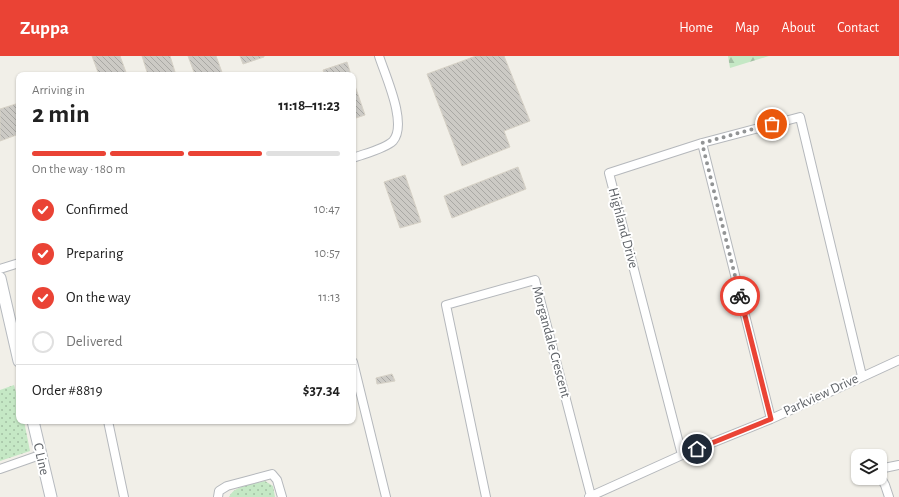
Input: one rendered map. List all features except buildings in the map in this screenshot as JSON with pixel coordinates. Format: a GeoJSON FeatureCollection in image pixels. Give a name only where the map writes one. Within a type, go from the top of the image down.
{"type":"FeatureCollection","features":[{"type":"Feature","properties":{"kind":"street"},"geometry":{"type":"LineString","coordinates":[[356,157],[387,145],[393,141],[398,126],[396,108],[379,56]]}},
{"type":"Feature","properties":{"kind":"street","name":"Highland Drive"},"geometry":{"type":"LineString","coordinates":[[682,455],[609,173],[702,143],[800,117],[862,376]]}},
{"type":"Feature","properties":{"kind":"street"},"geometry":{"type":"LineString","coordinates":[[702,143],[771,419]]}},
{"type":"Feature","properties":{"kind":"street"},"geometry":{"type":"LineString","coordinates":[[0,269],[16,264]]}},
{"type":"Feature","properties":{"kind":"street"},"geometry":{"type":"LineString","coordinates":[[0,278],[16,348]]}},
{"type":"Feature","properties":{"kind":"street","name":"Morgandale Crescent"},"geometry":{"type":"LineString","coordinates":[[486,497],[446,305],[535,280],[590,496]]}},
{"type":"Feature","properties":{"kind":"street","name":"Parkview Drive"},"geometry":{"type":"LineString","coordinates":[[590,496],[682,455],[771,419],[899,360]]}},
{"type":"Feature","properties":{"kind":"street"},"geometry":{"type":"LineString","coordinates":[[356,374],[386,497]]}},
{"type":"Feature","properties":{"kind":"street","name":"C Line"},"geometry":{"type":"LineString","coordinates":[[34,424],[51,497]]}},
{"type":"Feature","properties":{"kind":"street"},"geometry":{"type":"LineString","coordinates":[[109,424],[124,497]]}},
{"type":"Feature","properties":{"kind":"street"},"geometry":{"type":"LineString","coordinates":[[0,469],[40,455]]}},
{"type":"Feature","properties":{"kind":"street"},"geometry":{"type":"LineString","coordinates":[[887,467],[899,465]]}},
{"type":"Feature","properties":{"kind":"street"},"geometry":{"type":"LineString","coordinates":[[218,497],[219,491],[227,486],[272,474],[277,480],[282,497]]}},
{"type":"Feature","properties":{"kind":"street"},"geometry":{"type":"LineString","coordinates":[[885,485],[889,497]]}},
{"type":"Feature","properties":{"kind":"green space"},"geometry":{"type":"Polygon","coordinates":[[[728,56],[769,56],[730,68],[728,56]]]}},
{"type":"Feature","properties":{"kind":"green space"},"geometry":{"type":"Polygon","coordinates":[[[14,385],[16,392],[16,424],[25,424],[30,451],[0,461],[0,390],[14,385]]]}},
{"type":"Feature","properties":{"kind":"green space"},"geometry":{"type":"Polygon","coordinates":[[[265,481],[273,486],[275,497],[229,497],[240,487],[265,481]]]}},
{"type":"Feature","properties":{"kind":"way so far"},"geometry":{"type":"LineString","coordinates":[[740,296],[702,143],[772,124]]}},
{"type":"Feature","properties":{"kind":"route"},"geometry":{"type":"LineString","coordinates":[[697,449],[771,419],[740,296]]}}]}
